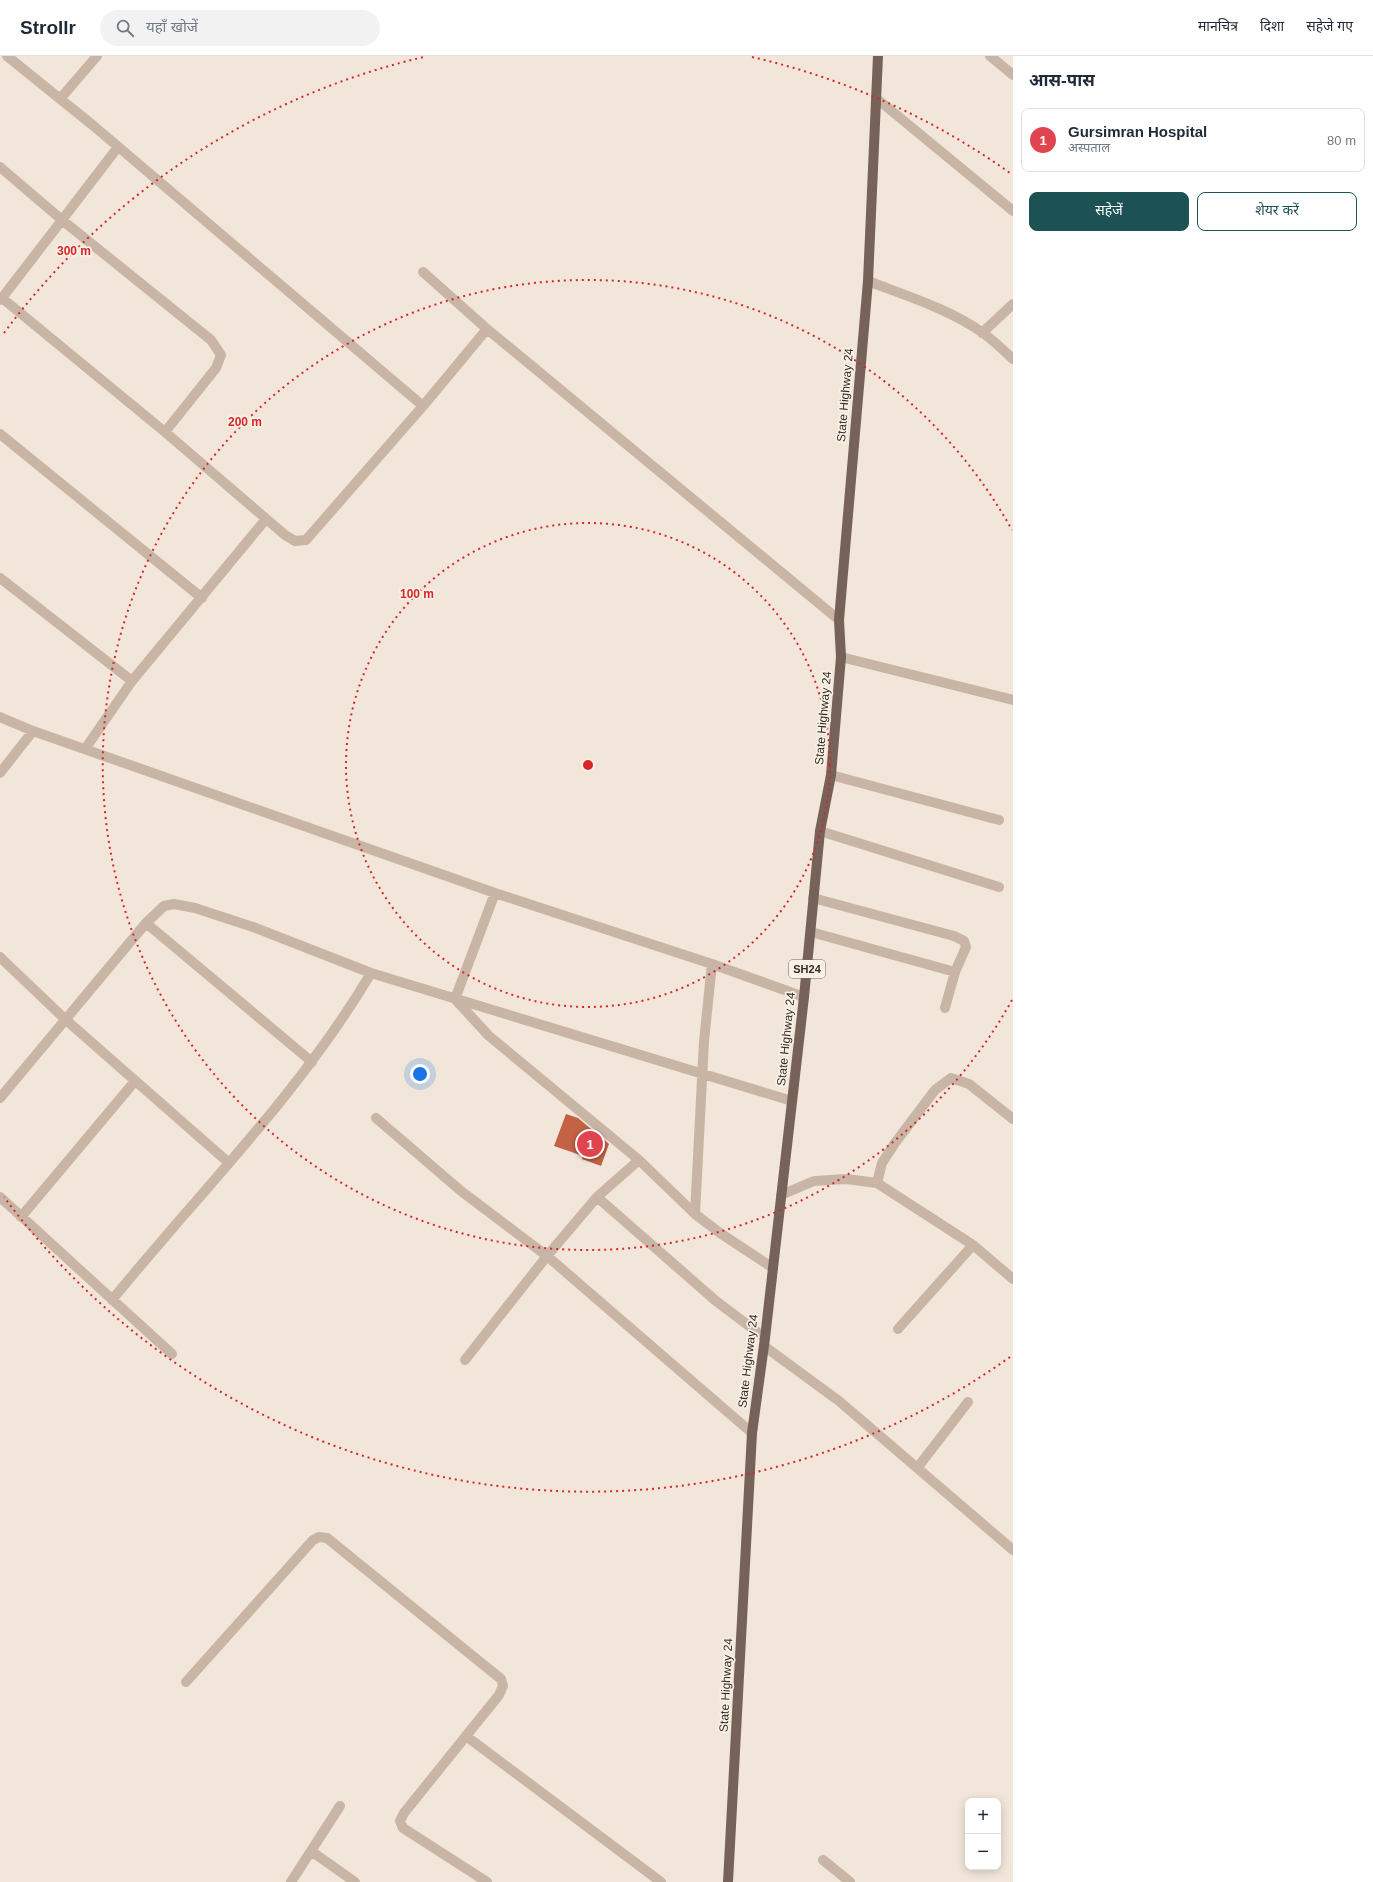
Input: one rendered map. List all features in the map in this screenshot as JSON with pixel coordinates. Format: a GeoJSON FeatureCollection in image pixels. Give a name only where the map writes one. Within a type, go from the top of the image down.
{"type":"FeatureCollection","features":[{"type":"Feature","properties":{"kind":"main road","name":"State Highway 24"},"geometry":{"type":"LineString","coordinates":[[728,1882],[752,1433],[773,1268],[804,997],[820,831],[831,775],[841,657],[839,620],[868,280],[878,56]]}},
{"type":"Feature","properties":{"kind":"street"},"geometry":{"type":"LineString","coordinates":[[7,56],[60,98],[423,406]]}},
{"type":"Feature","properties":{"kind":"street"},"geometry":{"type":"LineString","coordinates":[[60,98],[97,56]]}},
{"type":"Feature","properties":{"kind":"street"},"geometry":{"type":"LineString","coordinates":[[990,56],[1013,75]]}},
{"type":"Feature","properties":{"kind":"street"},"geometry":{"type":"LineString","coordinates":[[876,98],[1013,211]]}},
{"type":"Feature","properties":{"kind":"street"},"geometry":{"type":"LineString","coordinates":[[118,147],[1,299],[165,432],[266,519],[295,541],[306,540],[423,406],[487,329]]}},
{"type":"Feature","properties":{"kind":"street"},"geometry":{"type":"LineString","coordinates":[[0,167],[62,220],[211,340],[221,355],[216,368],[165,432]]}},
{"type":"Feature","properties":{"kind":"street"},"geometry":{"type":"LineString","coordinates":[[423,272],[487,329],[839,620]]}},
{"type":"Feature","properties":{"kind":"street"},"geometry":{"type":"LineString","coordinates":[[868,280],[936,307],[982,333],[1013,359]]}},
{"type":"Feature","properties":{"kind":"street"},"geometry":{"type":"LineString","coordinates":[[982,333],[1013,304]]}},
{"type":"Feature","properties":{"kind":"street"},"geometry":{"type":"LineString","coordinates":[[0,435],[202,598]]}},
{"type":"Feature","properties":{"kind":"street"},"geometry":{"type":"LineString","coordinates":[[85,749],[132,681],[266,519]]}},
{"type":"Feature","properties":{"kind":"street"},"geometry":{"type":"LineString","coordinates":[[0,578],[132,681]]}},
{"type":"Feature","properties":{"kind":"street"},"geometry":{"type":"LineString","coordinates":[[841,657],[1013,700]]}},
{"type":"Feature","properties":{"kind":"street"},"geometry":{"type":"LineString","coordinates":[[0,717],[33,731],[495,893],[712,964],[804,997]]}},
{"type":"Feature","properties":{"kind":"street"},"geometry":{"type":"LineString","coordinates":[[0,773],[33,731]]}},
{"type":"Feature","properties":{"kind":"street"},"geometry":{"type":"LineString","coordinates":[[831,775],[999,820]]}},
{"type":"Feature","properties":{"kind":"street"},"geometry":{"type":"LineString","coordinates":[[820,831],[999,886]]}},
{"type":"Feature","properties":{"kind":"street"},"geometry":{"type":"LineString","coordinates":[[455,998],[495,893]]}},
{"type":"Feature","properties":{"kind":"street"},"geometry":{"type":"LineString","coordinates":[[813,898],[964,940],[966,947],[955,972],[945,1008]]}},
{"type":"Feature","properties":{"kind":"street"},"geometry":{"type":"LineString","coordinates":[[0,1098],[146,923],[164,906],[174,904],[195,908],[253,927],[371,972],[792,1101]]}},
{"type":"Feature","properties":{"kind":"street"},"geometry":{"type":"LineString","coordinates":[[146,923],[312,1062]]}},
{"type":"Feature","properties":{"kind":"street"},"geometry":{"type":"LineString","coordinates":[[811,932],[955,972]]}},
{"type":"Feature","properties":{"kind":"street"},"geometry":{"type":"LineString","coordinates":[[0,957],[66,1020],[229,1163]]}},
{"type":"Feature","properties":{"kind":"street"},"geometry":{"type":"LineString","coordinates":[[695,1214],[704,1041],[712,964]]}},
{"type":"Feature","properties":{"kind":"street"},"geometry":{"type":"LineString","coordinates":[[112,1300],[229,1163],[312,1062],[347,1013],[371,972]]}},
{"type":"Feature","properties":{"kind":"street"},"geometry":{"type":"LineString","coordinates":[[455,998],[489,1036],[639,1160],[695,1214],[720,1233],[773,1268]]}},
{"type":"Feature","properties":{"kind":"street"},"geometry":{"type":"LineString","coordinates":[[877,1183],[882,1162],[894,1143],[935,1090],[951,1078],[969,1084],[1013,1119]]}},
{"type":"Feature","properties":{"kind":"street"},"geometry":{"type":"LineString","coordinates":[[21,1217],[135,1081]]}},
{"type":"Feature","properties":{"kind":"street"},"geometry":{"type":"LineString","coordinates":[[376,1118],[461,1191],[547,1256],[752,1433]]}},
{"type":"Feature","properties":{"kind":"street"},"geometry":{"type":"LineString","coordinates":[[465,1360],[547,1256],[597,1197],[639,1160]]}},
{"type":"Feature","properties":{"kind":"street"},"geometry":{"type":"LineString","coordinates":[[781,1195],[814,1181],[846,1179],[877,1183],[973,1245],[1013,1279]]}},
{"type":"Feature","properties":{"kind":"street"},"geometry":{"type":"LineString","coordinates":[[0,1197],[172,1354]]}},
{"type":"Feature","properties":{"kind":"street"},"geometry":{"type":"LineString","coordinates":[[597,1197],[764,1342],[839,1401],[918,1467],[1013,1550]]}},
{"type":"Feature","properties":{"kind":"street"},"geometry":{"type":"LineString","coordinates":[[898,1329],[973,1245]]}},
{"type":"Feature","properties":{"kind":"street"},"geometry":{"type":"LineString","coordinates":[[918,1467],[968,1402]]}},
{"type":"Feature","properties":{"kind":"street"},"geometry":{"type":"LineString","coordinates":[[186,1682],[312,1540],[319,1536],[327,1538],[501,1679],[503,1686],[499,1695],[404,1813],[400,1821],[403,1828],[487,1882]]}},
{"type":"Feature","properties":{"kind":"street"},"geometry":{"type":"LineString","coordinates":[[466,1736],[661,1882]]}},
{"type":"Feature","properties":{"kind":"street"},"geometry":{"type":"LineString","coordinates":[[291,1882],[340,1806]]}},
{"type":"Feature","properties":{"kind":"street"},"geometry":{"type":"LineString","coordinates":[[311,1851],[355,1882]]}},
{"type":"Feature","properties":{"kind":"street"},"geometry":{"type":"LineString","coordinates":[[823,1860],[850,1882]]}},
{"type":"Feature","properties":{"kind":"building"},"geometry":{"type":"Polygon","coordinates":[[[566,1114],[578,1118],[609,1144],[601,1166],[582,1159],[583,1156],[554,1146],[566,1114]]]}},
{"type":"Feature","properties":{"kind":"place","name":"Gursimran Hospital"},"geometry":{"type":"Point","coordinates":[590,1144]}}]}
